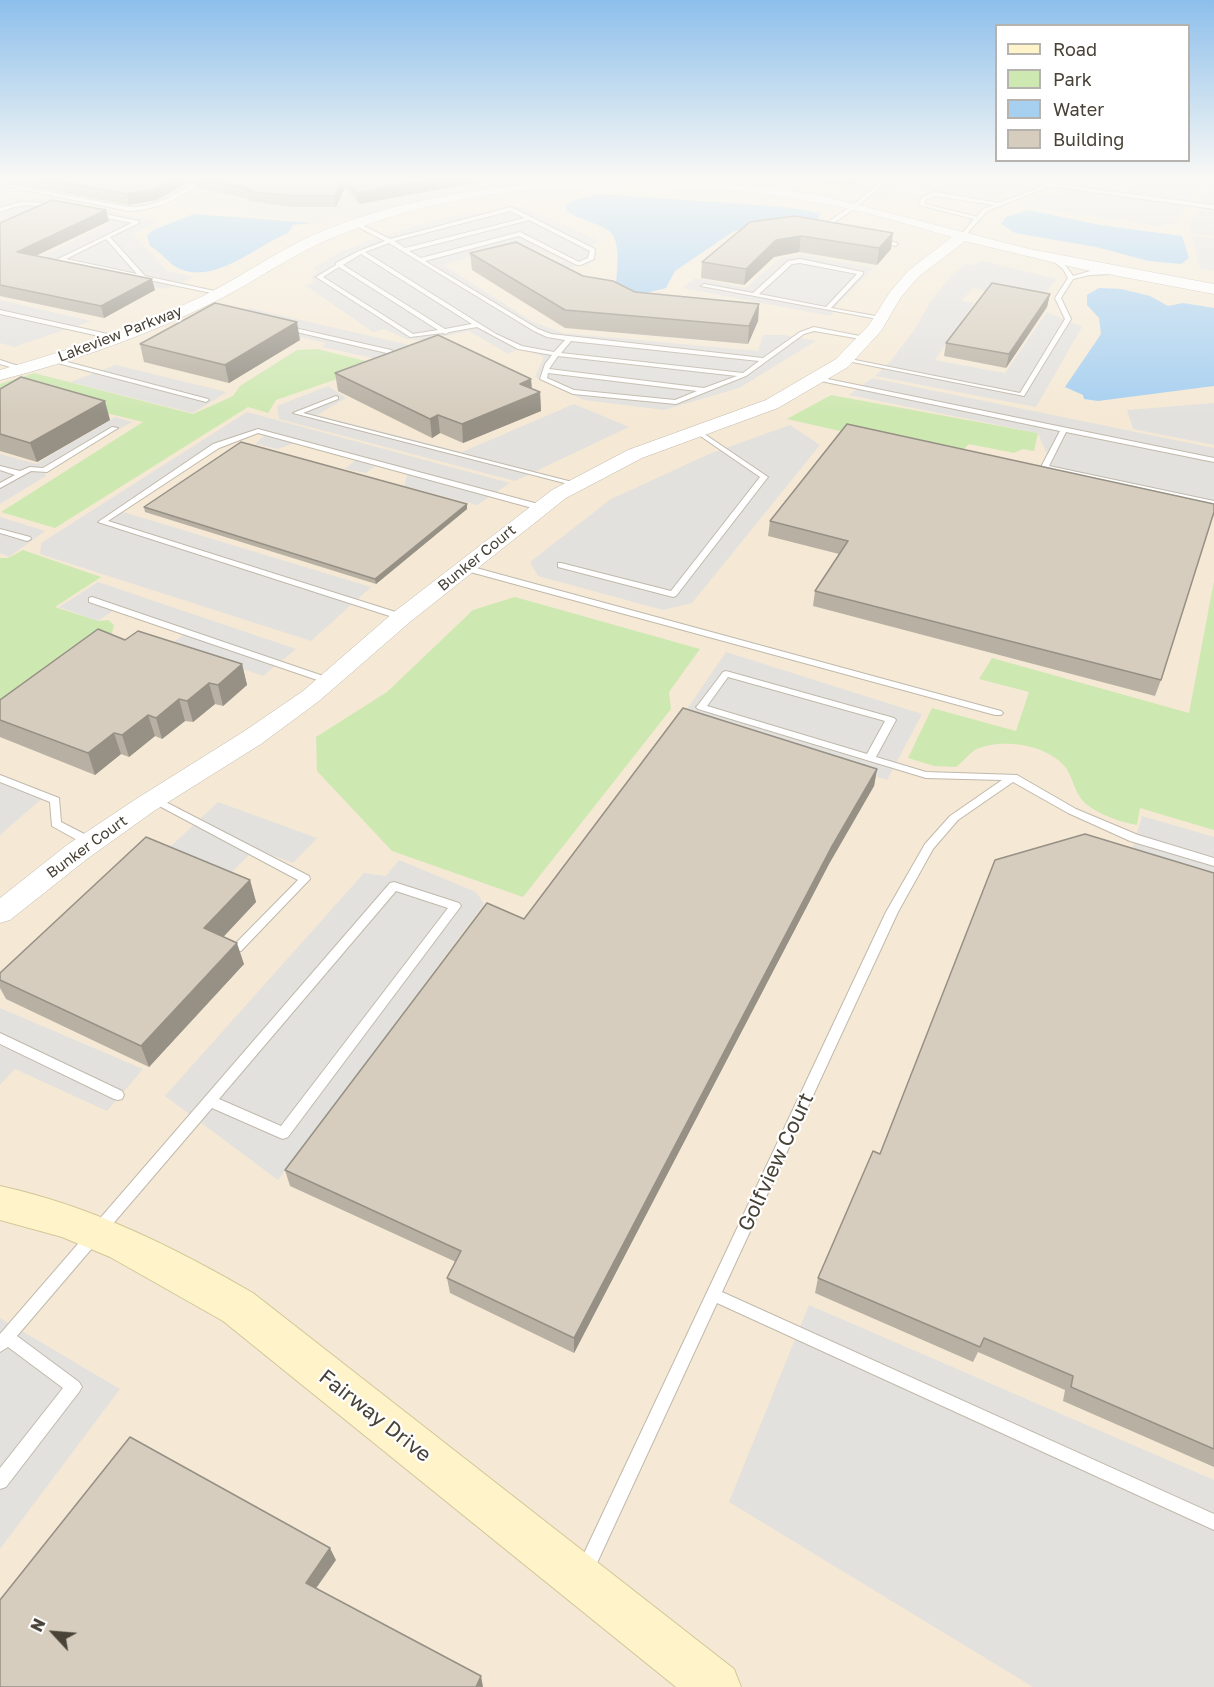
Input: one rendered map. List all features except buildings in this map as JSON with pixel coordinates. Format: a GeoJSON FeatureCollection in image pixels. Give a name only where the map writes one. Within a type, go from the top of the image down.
{"type":"FeatureCollection","features":[{"type":"Feature","properties":{"kind":"main road","name":"Fairway Drive"},"geometry":{"type":"LineString","coordinates":[[0,1203],[78,1225],[170,1265],[238,1307],[716,1687]]}},
{"type":"Feature","properties":{"kind":"street","name":"Lakeview Parkway"},"geometry":{"type":"LineString","coordinates":[[0,375],[52,360],[198,308],[282,258]]}},
{"type":"Feature","properties":{"kind":"street","name":"Bunker Court"},"geometry":{"type":"LineString","coordinates":[[0,913],[91,843],[154,799],[252,738],[329,681],[402,617],[540,507],[576,484],[635,454],[772,404],[818,379],[845,360],[867,338],[895,295],[913,274],[934,258]]}},
{"type":"Feature","properties":{"kind":"street","name":"Lakeview Parkway"},"geometry":{"type":"LineString","coordinates":[[1052,258],[1214,289]]}},
{"type":"Feature","properties":{"kind":"lane"},"geometry":{"type":"LineString","coordinates":[[65,258],[60,260],[221,293]]}},
{"type":"Feature","properties":{"kind":"lane"},"geometry":{"type":"LineString","coordinates":[[126,258],[142,276]]}},
{"type":"Feature","properties":{"kind":"lane"},"geometry":{"type":"LineString","coordinates":[[350,258],[319,277],[412,336],[478,326]]}},
{"type":"Feature","properties":{"kind":"lane"},"geometry":{"type":"LineString","coordinates":[[370,258],[478,326],[520,348],[744,375]]}},
{"type":"Feature","properties":{"kind":"lane"},"geometry":{"type":"LineString","coordinates":[[417,258],[549,336],[765,360]]}},
{"type":"Feature","properties":{"kind":"lane"},"geometry":{"type":"LineString","coordinates":[[421,260],[430,258]]}},
{"type":"Feature","properties":{"kind":"lane"},"geometry":{"type":"LineString","coordinates":[[567,258],[579,264],[591,258]]}},
{"type":"Feature","properties":{"kind":"lane"},"geometry":{"type":"LineString","coordinates":[[1052,258],[1065,268],[1071,279]]}},
{"type":"Feature","properties":{"kind":"lane"},"geometry":{"type":"LineString","coordinates":[[755,296],[790,262],[800,261],[861,273],[827,309]]}},
{"type":"Feature","properties":{"kind":"lane"},"geometry":{"type":"LineString","coordinates":[[338,264],[446,332]]}},
{"type":"Feature","properties":{"kind":"lane"},"geometry":{"type":"LineString","coordinates":[[845,360],[1022,395],[1068,319],[1059,298],[1071,279],[1090,273],[1116,272]]}},
{"type":"Feature","properties":{"kind":"lane"},"geometry":{"type":"LineString","coordinates":[[704,286],[881,319]]}},
{"type":"Feature","properties":{"kind":"lane"},"geometry":{"type":"LineString","coordinates":[[0,312],[117,338]]}},
{"type":"Feature","properties":{"kind":"lane"},"geometry":{"type":"LineString","coordinates":[[274,325],[391,352]]}},
{"type":"Feature","properties":{"kind":"lane"},"geometry":{"type":"LineString","coordinates":[[569,339],[556,354],[543,379],[573,392],[676,402],[744,375],[802,333],[814,329],[867,338]]}},
{"type":"Feature","properties":{"kind":"lane"},"geometry":{"type":"LineString","coordinates":[[52,360],[206,400]]}},
{"type":"Feature","properties":{"kind":"lane"},"geometry":{"type":"LineString","coordinates":[[0,362],[23,369]]}},
{"type":"Feature","properties":{"kind":"lane"},"geometry":{"type":"LineString","coordinates":[[546,371],[704,390]]}},
{"type":"Feature","properties":{"kind":"lane"},"geometry":{"type":"LineString","coordinates":[[818,379],[1214,460]]}},
{"type":"Feature","properties":{"kind":"lane"},"geometry":{"type":"LineString","coordinates":[[336,398],[296,412],[576,484]]}},
{"type":"Feature","properties":{"kind":"lane"},"geometry":{"type":"LineString","coordinates":[[0,486],[30,469],[44,470],[114,428]]}},
{"type":"Feature","properties":{"kind":"lane"},"geometry":{"type":"LineString","coordinates":[[1064,429],[1045,467],[1214,503]]}},
{"type":"Feature","properties":{"kind":"lane"},"geometry":{"type":"LineString","coordinates":[[402,617],[102,522],[216,446],[258,431],[540,507]]}},
{"type":"Feature","properties":{"kind":"lane"},"geometry":{"type":"LineString","coordinates":[[561,565],[673,594],[764,477],[698,432]]}},
{"type":"Feature","properties":{"kind":"lane"},"geometry":{"type":"LineString","coordinates":[[0,468],[21,474]]}},
{"type":"Feature","properties":{"kind":"lane"},"geometry":{"type":"LineString","coordinates":[[0,531],[27,540]]}},
{"type":"Feature","properties":{"kind":"lane"},"geometry":{"type":"LineString","coordinates":[[466,568],[998,713]]}},
{"type":"Feature","properties":{"kind":"lane"},"geometry":{"type":"LineString","coordinates":[[92,600],[329,681]]}},
{"type":"Feature","properties":{"kind":"lane"},"geometry":{"type":"LineString","coordinates":[[870,758],[891,720],[726,674],[701,707],[926,775],[1013,777],[1072,811],[1134,838],[1214,862]]}},
{"type":"Feature","properties":{"kind":"lane","name":"Golfview Court"},"geometry":{"type":"LineString","coordinates":[[581,1579],[892,912],[924,856],[954,818],[1013,777]]}},
{"type":"Feature","properties":{"kind":"lane"},"geometry":{"type":"LineString","coordinates":[[0,778],[55,800],[56,824],[91,843]]}},
{"type":"Feature","properties":{"kind":"lane"},"geometry":{"type":"LineString","coordinates":[[154,799],[305,879],[237,948]]}},
{"type":"Feature","properties":{"kind":"lane"},"geometry":{"type":"LineString","coordinates":[[0,1481],[74,1387],[4,1341],[209,1101],[394,886],[455,906],[284,1133],[209,1101]]}},
{"type":"Feature","properties":{"kind":"lane"},"geometry":{"type":"LineString","coordinates":[[0,1038],[118,1095]]}},
{"type":"Feature","properties":{"kind":"lane"},"geometry":{"type":"LineString","coordinates":[[714,1294],[1214,1522]]}},
{"type":"Feature","properties":{"kind":"shaded area"},"geometry":{"type":"Polygon","coordinates":[[[0,258],[1214,258],[1214,1687],[0,1687],[0,258]]]}},
{"type":"Feature","properties":{"kind":"shaded area"},"geometry":{"type":"Polygon","coordinates":[[[155,258],[167,271],[194,277],[166,289],[42,265],[38,259],[155,258]]]}},
{"type":"Feature","properties":{"kind":"shaded area"},"geometry":{"type":"Polygon","coordinates":[[[331,258],[466,258],[443,265],[533,322],[563,333],[758,351],[763,335],[784,335],[816,341],[739,388],[664,410],[584,400],[535,377],[544,357],[520,348],[508,354],[469,331],[425,340],[406,339],[385,329],[373,332],[305,285],[314,283],[311,277],[319,271],[313,269],[331,258]]]}},
{"type":"Feature","properties":{"kind":"shaded area"},"geometry":{"type":"Polygon","coordinates":[[[556,258],[593,258],[593,260],[567,269],[558,264],[564,261],[556,258]]]}},
{"type":"Feature","properties":{"kind":"shaded area"},"geometry":{"type":"Polygon","coordinates":[[[781,258],[816,258],[873,268],[837,305],[831,316],[682,288],[695,278],[745,288],[781,258]]]}},
{"type":"Feature","properties":{"kind":"shaded area"},"geometry":{"type":"Polygon","coordinates":[[[1197,258],[1214,258],[1214,271],[1200,269],[1197,258]]]}},
{"type":"Feature","properties":{"kind":"shaded area"},"geometry":{"type":"Polygon","coordinates":[[[982,261],[1057,279],[1044,295],[1011,298],[973,288],[961,301],[974,303],[935,360],[1005,373],[1047,312],[1082,327],[1036,407],[875,376],[891,361],[917,326],[930,302],[953,274],[965,264],[974,265],[982,261]]]}},
{"type":"Feature","properties":{"kind":"shaded area"},"geometry":{"type":"Polygon","coordinates":[[[0,300],[91,321],[14,347],[0,343],[0,300]]]}},
{"type":"Feature","properties":{"kind":"shaded area"},"geometry":{"type":"Polygon","coordinates":[[[249,308],[409,345],[382,360],[322,347],[326,343],[224,320],[249,308]]]}},
{"type":"Feature","properties":{"kind":"shaded area"},"geometry":{"type":"Polygon","coordinates":[[[116,365],[227,392],[193,413],[70,382],[116,365]]]}},
{"type":"Feature","properties":{"kind":"shaded area"},"geometry":{"type":"Polygon","coordinates":[[[872,378],[1214,448],[1214,515],[1058,480],[1038,433],[849,395],[872,378]]]}},
{"type":"Feature","properties":{"kind":"shaded area"},"geometry":{"type":"Polygon","coordinates":[[[328,386],[346,398],[317,415],[462,452],[574,404],[629,427],[515,481],[279,419],[277,406],[328,386]]]}},
{"type":"Feature","properties":{"kind":"shaded area"},"geometry":{"type":"Polygon","coordinates":[[[1214,403],[1214,445],[1133,429],[1127,410],[1214,403]]]}},
{"type":"Feature","properties":{"kind":"shaded area"},"geometry":{"type":"Polygon","coordinates":[[[247,412],[510,483],[477,505],[404,486],[408,473],[378,464],[366,473],[345,469],[357,459],[297,442],[278,449],[255,444],[266,434],[258,431],[216,446],[120,511],[371,587],[311,641],[40,554],[41,543],[247,412]]]}},
{"type":"Feature","properties":{"kind":"shaded area"},"geometry":{"type":"Polygon","coordinates":[[[115,417],[132,422],[44,470],[46,476],[0,504],[0,454],[36,464],[115,417]]]}},
{"type":"Feature","properties":{"kind":"shaded area"},"geometry":{"type":"Polygon","coordinates":[[[790,425],[820,445],[692,603],[663,610],[538,576],[530,562],[611,499],[709,454],[790,425]]]}},
{"type":"Feature","properties":{"kind":"shaded area"},"geometry":{"type":"Polygon","coordinates":[[[0,517],[45,531],[9,557],[0,553],[0,517]]]}},
{"type":"Feature","properties":{"kind":"shaded area"},"geometry":{"type":"Polygon","coordinates":[[[98,582],[296,649],[263,676],[171,644],[186,633],[117,608],[98,621],[59,607],[98,582]]]}},
{"type":"Feature","properties":{"kind":"shaded area"},"geometry":{"type":"Polygon","coordinates":[[[726,652],[922,714],[887,780],[685,712],[726,652]]]}},
{"type":"Feature","properties":{"kind":"shaded area"},"geometry":{"type":"Polygon","coordinates":[[[0,778],[45,796],[0,835],[0,778]]]}},
{"type":"Feature","properties":{"kind":"shaded area"},"geometry":{"type":"Polygon","coordinates":[[[218,802],[317,838],[293,863],[255,849],[229,875],[167,850],[218,802]]]}},
{"type":"Feature","properties":{"kind":"shaded area"},"geometry":{"type":"Polygon","coordinates":[[[1142,816],[1214,837],[1214,883],[1130,857],[1142,816]]]}},
{"type":"Feature","properties":{"kind":"shaded area"},"geometry":{"type":"Polygon","coordinates":[[[399,860],[476,892],[484,904],[278,1180],[165,1096],[364,873],[386,876],[399,860]]]}},
{"type":"Feature","properties":{"kind":"shaded area"},"geometry":{"type":"Polygon","coordinates":[[[0,1008],[143,1069],[107,1111],[15,1069],[0,1085],[0,1008]]]}},
{"type":"Feature","properties":{"kind":"shaded area"},"geometry":{"type":"Polygon","coordinates":[[[809,1305],[1214,1480],[1214,1687],[1033,1687],[729,1502],[809,1305]]]}},
{"type":"Feature","properties":{"kind":"shaded area"},"geometry":{"type":"Polygon","coordinates":[[[0,1318],[120,1389],[0,1549],[0,1318]]]}},
{"type":"Feature","properties":{"kind":"green space"},"geometry":{"type":"Polygon","coordinates":[[[317,349],[374,363],[372,367],[276,400],[268,413],[248,407],[55,528],[1,512],[143,422],[21,392],[0,403],[0,384],[34,373],[193,414],[233,396],[240,386],[297,350],[317,349]]]}},
{"type":"Feature","properties":{"kind":"green space"},"geometry":{"type":"Polygon","coordinates":[[[831,395],[1038,433],[1034,451],[1023,449],[1014,453],[969,444],[955,457],[787,419],[831,395]]]}},
{"type":"Feature","properties":{"kind":"green space"},"geometry":{"type":"Polygon","coordinates":[[[23,550],[101,577],[55,607],[98,621],[108,620],[114,625],[112,633],[101,642],[0,709],[0,558],[8,558],[23,550]]]}},
{"type":"Feature","properties":{"kind":"green space"},"geometry":{"type":"Polygon","coordinates":[[[1214,581],[1214,830],[1140,808],[1137,825],[1104,815],[1082,800],[1066,768],[1058,760],[1048,753],[1024,745],[999,744],[977,749],[956,767],[934,766],[908,758],[932,708],[1016,731],[1029,692],[979,679],[992,658],[1189,713],[1214,581]]]}},
{"type":"Feature","properties":{"kind":"green space"},"geometry":{"type":"Polygon","coordinates":[[[515,597],[700,649],[669,692],[671,709],[523,897],[392,851],[317,771],[316,737],[387,692],[473,610],[515,597]]]}},
{"type":"Feature","properties":{"kind":"water"},"geometry":{"type":"Polygon","coordinates":[[[165,258],[243,258],[208,272],[180,269],[165,258]]]}},
{"type":"Feature","properties":{"kind":"water"},"geometry":{"type":"Polygon","coordinates":[[[618,258],[695,258],[675,271],[666,288],[634,296],[616,286],[618,258]]]}},
{"type":"Feature","properties":{"kind":"water"},"geometry":{"type":"Polygon","coordinates":[[[1137,258],[1189,258],[1181,264],[1137,258]]]}},
{"type":"Feature","properties":{"kind":"water"},"geometry":{"type":"Polygon","coordinates":[[[1099,288],[1121,289],[1150,296],[1168,306],[1183,303],[1214,308],[1214,386],[1098,401],[1084,399],[1083,395],[1065,387],[1101,334],[1099,318],[1087,305],[1087,295],[1099,288]]]}}]}
